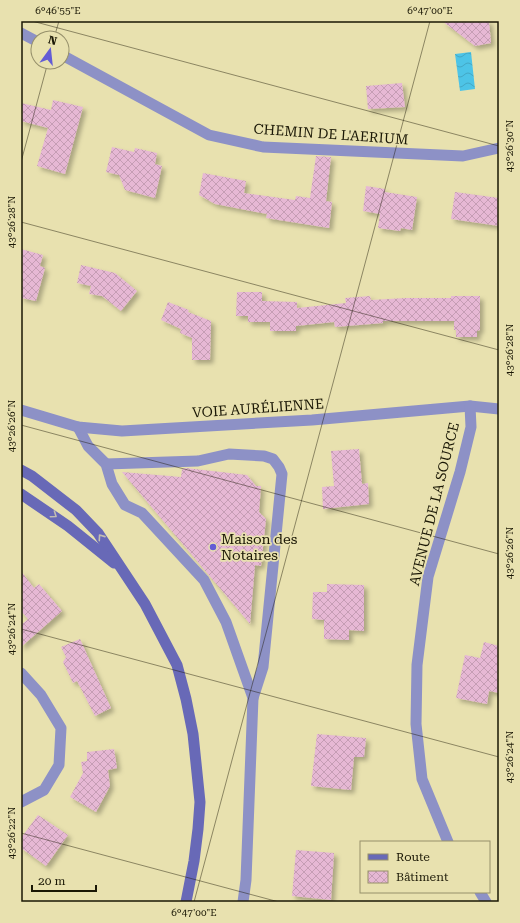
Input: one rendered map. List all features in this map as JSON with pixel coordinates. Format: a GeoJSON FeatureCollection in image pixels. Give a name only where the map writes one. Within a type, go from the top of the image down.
{"type":"FeatureCollection","features":[{"type":"Feature","properties":{"kind":"main road"},"geometry":{"type":"LineString","coordinates":[[21,470],[32,476],[76,510],[98,533],[145,604],[177,665],[193,734],[200,802],[194,862],[186,902]]}},
{"type":"Feature","properties":{"kind":"main road"},"geometry":{"type":"LineString","coordinates":[[21,494],[68,526],[122,570]]}},
{"type":"Feature","properties":{"kind":"street"},"geometry":{"type":"LineString","coordinates":[[21,33],[30,38]]}},
{"type":"Feature","properties":{"kind":"street","name":"CHEMIN DE L'AERIUM"},"geometry":{"type":"LineString","coordinates":[[70,59],[209,136],[263,147],[463,156],[499,148]]}},
{"type":"Feature","properties":{"kind":"street","name":"VOIE AURÉLIENNE"},"geometry":{"type":"LineString","coordinates":[[21,410],[78,428],[130,431],[312,420],[470,406],[499,409]]}},
{"type":"Feature","properties":{"kind":"street","name":"AVENUE DE LA SOURCE"},"geometry":{"type":"LineString","coordinates":[[448,841],[422,779],[416,724],[417,665],[428,577],[460,472],[470,427],[470,406]]}},
{"type":"Feature","properties":{"kind":"street"},"geometry":{"type":"LineString","coordinates":[[78,428],[88,446],[106,464],[112,484],[125,505],[142,513],[204,580],[226,622],[253,698]]}},
{"type":"Feature","properties":{"kind":"street"},"geometry":{"type":"LineString","coordinates":[[106,464],[198,461],[228,454],[264,456],[273,459],[282,474],[263,667],[253,698],[246,880],[243,902]]}},
{"type":"Feature","properties":{"kind":"street"},"geometry":{"type":"LineString","coordinates":[[21,673],[41,695],[61,728],[59,765],[44,790],[21,802]]}},
{"type":"Feature","properties":{"kind":"street"},"geometry":{"type":"LineString","coordinates":[[481,893],[486,902]]}},
{"type":"Feature","properties":{"kind":"water"},"geometry":{"type":"Polygon","coordinates":[[[471,52],[475,89],[460,91],[455,54],[471,52]]]}},
{"type":"Feature","properties":{"kind":"building"},"geometry":{"type":"Polygon","coordinates":[[[442,21],[489,21],[491,43],[475,46],[442,21]]]}},
{"type":"Feature","properties":{"kind":"building"},"geometry":{"type":"Polygon","coordinates":[[[402,83],[405,107],[368,109],[366,86],[402,83]]]}},
{"type":"Feature","properties":{"kind":"building"},"geometry":{"type":"Polygon","coordinates":[[[53,100],[83,107],[65,174],[37,166],[48,128],[21,121],[21,103],[51,110],[53,100]]]}},
{"type":"Feature","properties":{"kind":"building"},"geometry":{"type":"Polygon","coordinates":[[[112,147],[134,152],[135,148],[157,153],[155,164],[162,166],[155,198],[125,190],[119,175],[106,172],[112,147]]]}},
{"type":"Feature","properties":{"kind":"building"},"geometry":{"type":"Polygon","coordinates":[[[316,156],[331,157],[326,201],[332,202],[329,228],[266,218],[267,214],[215,204],[199,195],[203,173],[246,181],[244,193],[295,200],[296,196],[310,198],[316,156]]]}},
{"type":"Feature","properties":{"kind":"building"},"geometry":{"type":"Polygon","coordinates":[[[366,186],[385,189],[385,192],[417,197],[412,230],[401,228],[400,231],[378,228],[380,214],[363,211],[366,186]]]}},
{"type":"Feature","properties":{"kind":"building"},"geometry":{"type":"Polygon","coordinates":[[[455,192],[499,198],[499,226],[451,219],[455,192]]]}},
{"type":"Feature","properties":{"kind":"building"},"geometry":{"type":"Polygon","coordinates":[[[21,249],[43,255],[40,266],[45,268],[36,301],[21,298],[21,249]]]}},
{"type":"Feature","properties":{"kind":"building"},"geometry":{"type":"Polygon","coordinates":[[[81,265],[115,273],[137,291],[121,311],[102,296],[89,294],[91,286],[77,283],[81,265]]]}},
{"type":"Feature","properties":{"kind":"building"},"geometry":{"type":"Polygon","coordinates":[[[237,292],[262,292],[262,301],[297,302],[297,308],[346,303],[345,298],[370,296],[371,300],[480,296],[480,330],[477,331],[477,337],[456,337],[454,321],[383,321],[383,323],[335,327],[334,322],[296,326],[296,331],[270,331],[270,322],[248,322],[248,316],[236,316],[237,292]]]}},
{"type":"Feature","properties":{"kind":"building"},"geometry":{"type":"Polygon","coordinates":[[[168,302],[211,321],[210,360],[192,360],[192,338],[180,333],[181,329],[161,320],[168,302]]]}},
{"type":"Feature","properties":{"kind":"building"},"geometry":{"type":"Polygon","coordinates":[[[359,449],[362,484],[368,483],[369,504],[323,509],[322,487],[334,486],[331,451],[359,449]]]}},
{"type":"Feature","properties":{"kind":"building","name":"Maison des Notaires"},"geometry":{"type":"Polygon","coordinates":[[[186,468],[247,475],[256,486],[261,486],[259,512],[266,519],[261,566],[255,565],[250,624],[122,472],[181,477],[182,469],[186,468]]]}},
{"type":"Feature","properties":{"kind":"building"},"geometry":{"type":"Polygon","coordinates":[[[21,571],[34,588],[39,584],[62,611],[21,647],[21,625],[28,619],[21,611],[21,571]]]}},
{"type":"Feature","properties":{"kind":"building"},"geometry":{"type":"Polygon","coordinates":[[[327,584],[364,585],[364,631],[349,630],[349,640],[324,639],[324,620],[312,619],[313,592],[327,592],[327,584]]]}},
{"type":"Feature","properties":{"kind":"building"},"geometry":{"type":"Polygon","coordinates":[[[80,639],[111,708],[95,716],[77,681],[73,683],[63,662],[66,657],[61,647],[80,639]]]}},
{"type":"Feature","properties":{"kind":"building"},"geometry":{"type":"Polygon","coordinates":[[[484,642],[499,646],[499,693],[489,691],[487,704],[456,698],[465,655],[480,658],[484,642]]]}},
{"type":"Feature","properties":{"kind":"building"},"geometry":{"type":"Polygon","coordinates":[[[317,734],[366,738],[364,757],[354,757],[351,790],[311,786],[317,734]]]}},
{"type":"Feature","properties":{"kind":"building"},"geometry":{"type":"Polygon","coordinates":[[[114,749],[117,768],[108,770],[110,786],[96,812],[70,797],[83,773],[81,762],[87,761],[87,752],[114,749]]]}},
{"type":"Feature","properties":{"kind":"building"},"geometry":{"type":"Polygon","coordinates":[[[38,815],[68,835],[46,866],[21,848],[21,838],[38,815]]]}},
{"type":"Feature","properties":{"kind":"building"},"geometry":{"type":"Polygon","coordinates":[[[296,850],[334,853],[331,900],[292,896],[296,850]]]}},
{"type":"Feature","properties":{"kind":"place","name":"Maison des Notaires"},"geometry":{"type":"Point","coordinates":[213,547]}}]}
